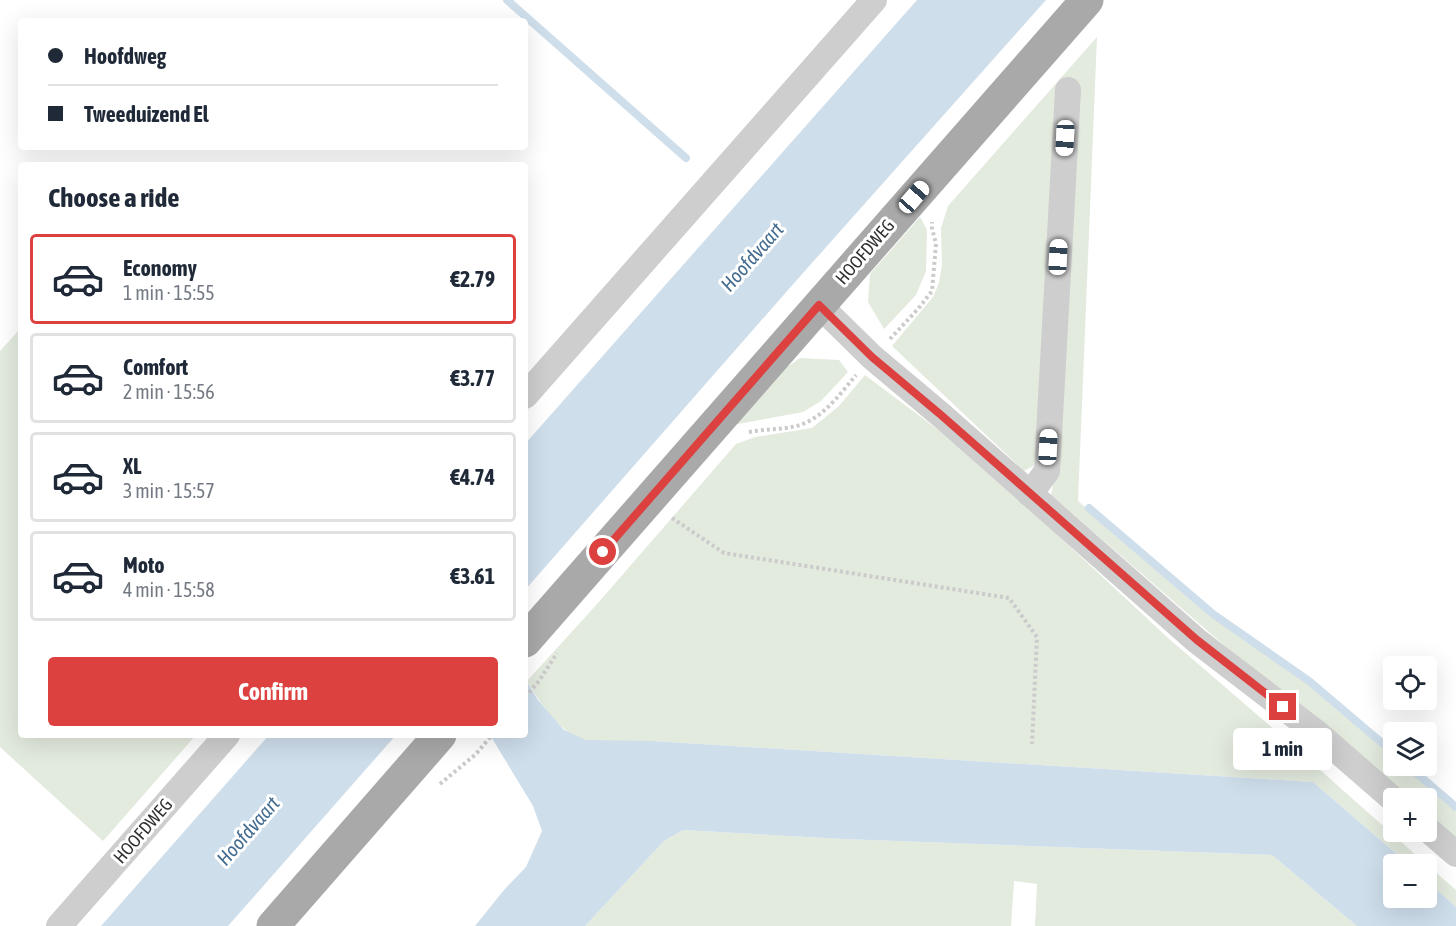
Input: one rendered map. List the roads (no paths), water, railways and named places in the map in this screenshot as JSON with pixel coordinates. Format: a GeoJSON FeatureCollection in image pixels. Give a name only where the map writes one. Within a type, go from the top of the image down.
{"type":"FeatureCollection","features":[{"type":"Feature","properties":{"kind":"main road","name":"HOOFDWEG"},"geometry":{"type":"LineString","coordinates":[[528,638],[1087,0]]}},
{"type":"Feature","properties":{"kind":"main road"},"geometry":{"type":"LineString","coordinates":[[273,926],[437,738]]}},
{"type":"Feature","properties":{"kind":"street"},"geometry":{"type":"LineString","coordinates":[[528,393],[874,0]]}},
{"type":"Feature","properties":{"kind":"street"},"geometry":{"type":"LineString","coordinates":[[1030,494],[1047,471],[1068,90]]}},
{"type":"Feature","properties":{"kind":"street"},"geometry":{"type":"LineString","coordinates":[[819,305],[872,357],[1197,640],[1317,733],[1383,790]]}},
{"type":"Feature","properties":{"kind":"street","name":"HOOFDWEG"},"geometry":{"type":"LineString","coordinates":[[59,926],[224,738]]}},
{"type":"Feature","properties":{"kind":"street"},"geometry":{"type":"LineString","coordinates":[[1437,838],[1456,854]]}},
{"type":"Feature","properties":{"kind":"water","name":"Hoofdvaart"},"geometry":{"type":"Polygon","coordinates":[[[917,0],[1046,0],[528,587],[528,441],[917,0]]]}},
{"type":"Feature","properties":{"kind":"water"},"geometry":{"type":"Polygon","coordinates":[[[528,683],[538,700],[564,730],[586,740],[653,741],[1313,782],[1396,854],[1383,854],[1383,908],[1437,908],[1437,890],[1456,907],[1456,926],[1357,926],[1272,855],[843,839],[683,830],[664,841],[585,926],[475,926],[526,867],[542,831],[533,806],[492,738],[528,738],[528,683]]]}},
{"type":"Feature","properties":{"kind":"water","name":"Hoofdvaart"},"geometry":{"type":"Polygon","coordinates":[[[266,738],[393,738],[228,926],[101,926],[266,738]]]}},
{"type":"Feature","properties":{"kind":"waterway"},"geometry":{"type":"LineString","coordinates":[[507,0],[527,18]]}},
{"type":"Feature","properties":{"kind":"waterway"},"geometry":{"type":"LineString","coordinates":[[528,19],[686,158]]}},
{"type":"Feature","properties":{"kind":"waterway"},"geometry":{"type":"LineString","coordinates":[[1089,508],[1213,614],[1309,681],[1383,744]]}},
{"type":"Feature","properties":{"kind":"waterway"},"geometry":{"type":"LineString","coordinates":[[1420,776],[1456,807]]}}]}
